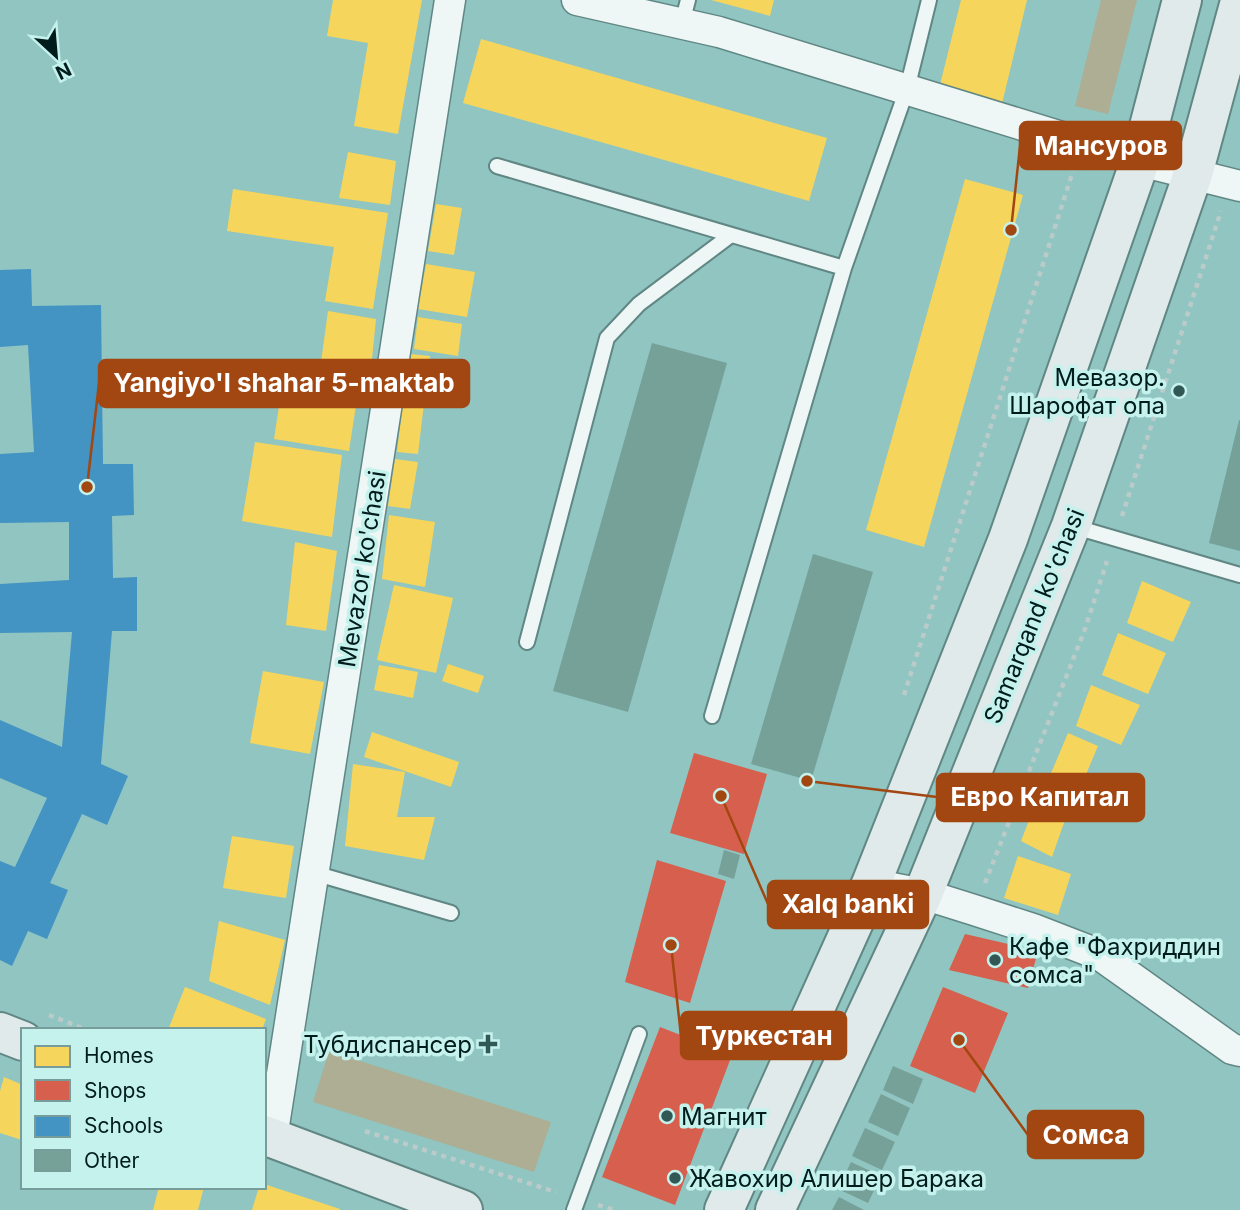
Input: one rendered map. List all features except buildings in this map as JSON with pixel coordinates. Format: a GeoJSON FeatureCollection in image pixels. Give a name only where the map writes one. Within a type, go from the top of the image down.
{"type":"FeatureCollection","features":[{"type":"Feature","properties":{"kind":"main road"},"geometry":{"type":"LineString","coordinates":[[724,1210],[871,884],[1008,539],[1140,161],[1182,0]]}},
{"type":"Feature","properties":{"kind":"main road","name":"Samarqand ko'chasi"},"geometry":{"type":"LineString","coordinates":[[775,1210],[923,894],[1071,526],[1193,174],[1240,1]]}},
{"type":"Feature","properties":{"kind":"main road"},"geometry":{"type":"LineString","coordinates":[[0,1032],[21,1040]]}},
{"type":"Feature","properties":{"kind":"main road"},"geometry":{"type":"LineString","coordinates":[[268,1137],[463,1210]]}},
{"type":"Feature","properties":{"kind":"street","name":"Mevazor ko'chasi"},"geometry":{"type":"LineString","coordinates":[[268,1137],[314,873],[450,0]]}},
{"type":"Feature","properties":{"kind":"street"},"geometry":{"type":"LineString","coordinates":[[583,1],[685,12],[719,32],[1140,161],[1240,186]]}},
{"type":"Feature","properties":{"kind":"street"},"geometry":{"type":"LineString","coordinates":[[871,884],[923,894],[1033,929],[1100,955],[1232,1049],[1240,1051]]}},
{"type":"Feature","properties":{"kind":"lane"},"geometry":{"type":"LineString","coordinates":[[712,716],[844,268],[907,89],[929,0]]}},
{"type":"Feature","properties":{"kind":"lane"},"geometry":{"type":"LineString","coordinates":[[496,166],[844,268]]}},
{"type":"Feature","properties":{"kind":"lane"},"geometry":{"type":"LineString","coordinates":[[527,642],[607,338],[639,304],[731,235]]}},
{"type":"Feature","properties":{"kind":"lane"},"geometry":{"type":"LineString","coordinates":[[1071,526],[1240,575]]}},
{"type":"Feature","properties":{"kind":"lane"},"geometry":{"type":"LineString","coordinates":[[314,873],[451,913]]}},
{"type":"Feature","properties":{"kind":"lane"},"geometry":{"type":"LineString","coordinates":[[576,1204],[639,1034]]}},
{"type":"Feature","properties":{"kind":"path"},"geometry":{"type":"LineString","coordinates":[[903,697],[1082,143]]}},
{"type":"Feature","properties":{"kind":"path"},"geometry":{"type":"LineString","coordinates":[[356,1129],[576,1204],[614,1210]]}},
{"type":"Feature","properties":{"kind":"green space"},"geometry":{"type":"Polygon","coordinates":[[[1101,0],[1137,0],[1108,114],[1075,106],[1101,0]]]}},
{"type":"Feature","properties":{"kind":"green space"},"geometry":{"type":"Polygon","coordinates":[[[329,1051],[551,1122],[534,1172],[313,1102],[329,1051]]]}},
{"type":"Feature","properties":{"kind":"place","name":"Мансуров"},"geometry":{"type":"Point","coordinates":[1011,230]}},
{"type":"Feature","properties":{"kind":"place","name":"Мевазор. Шарофат опа"},"geometry":{"type":"Point","coordinates":[1179,391]}},
{"type":"Feature","properties":{"kind":"place","name":"Yangiyo'l shahar 5-maktab"},"geometry":{"type":"Point","coordinates":[87,487]}},
{"type":"Feature","properties":{"kind":"place","name":"Евро Капитал"},"geometry":{"type":"Point","coordinates":[807,781]}},
{"type":"Feature","properties":{"kind":"place","name":"Xalq banki"},"geometry":{"type":"Point","coordinates":[721,796]}},
{"type":"Feature","properties":{"kind":"place","name":"Туркестан"},"geometry":{"type":"Point","coordinates":[671,945]}},
{"type":"Feature","properties":{"kind":"place","name":"Кафе \"Фахриддин сомса\""},"geometry":{"type":"Point","coordinates":[995,960]}},
{"type":"Feature","properties":{"kind":"place","name":"Сомса"},"geometry":{"type":"Point","coordinates":[959,1040]}},
{"type":"Feature","properties":{"kind":"place","name":"Тубдиспансер"},"geometry":{"type":"Point","coordinates":[488,1044]}},
{"type":"Feature","properties":{"kind":"place","name":"Магнит"},"geometry":{"type":"Point","coordinates":[667,1116]}},
{"type":"Feature","properties":{"kind":"place","name":"Жавохир Алишер Барака"},"geometry":{"type":"Point","coordinates":[675,1178]}}]}
